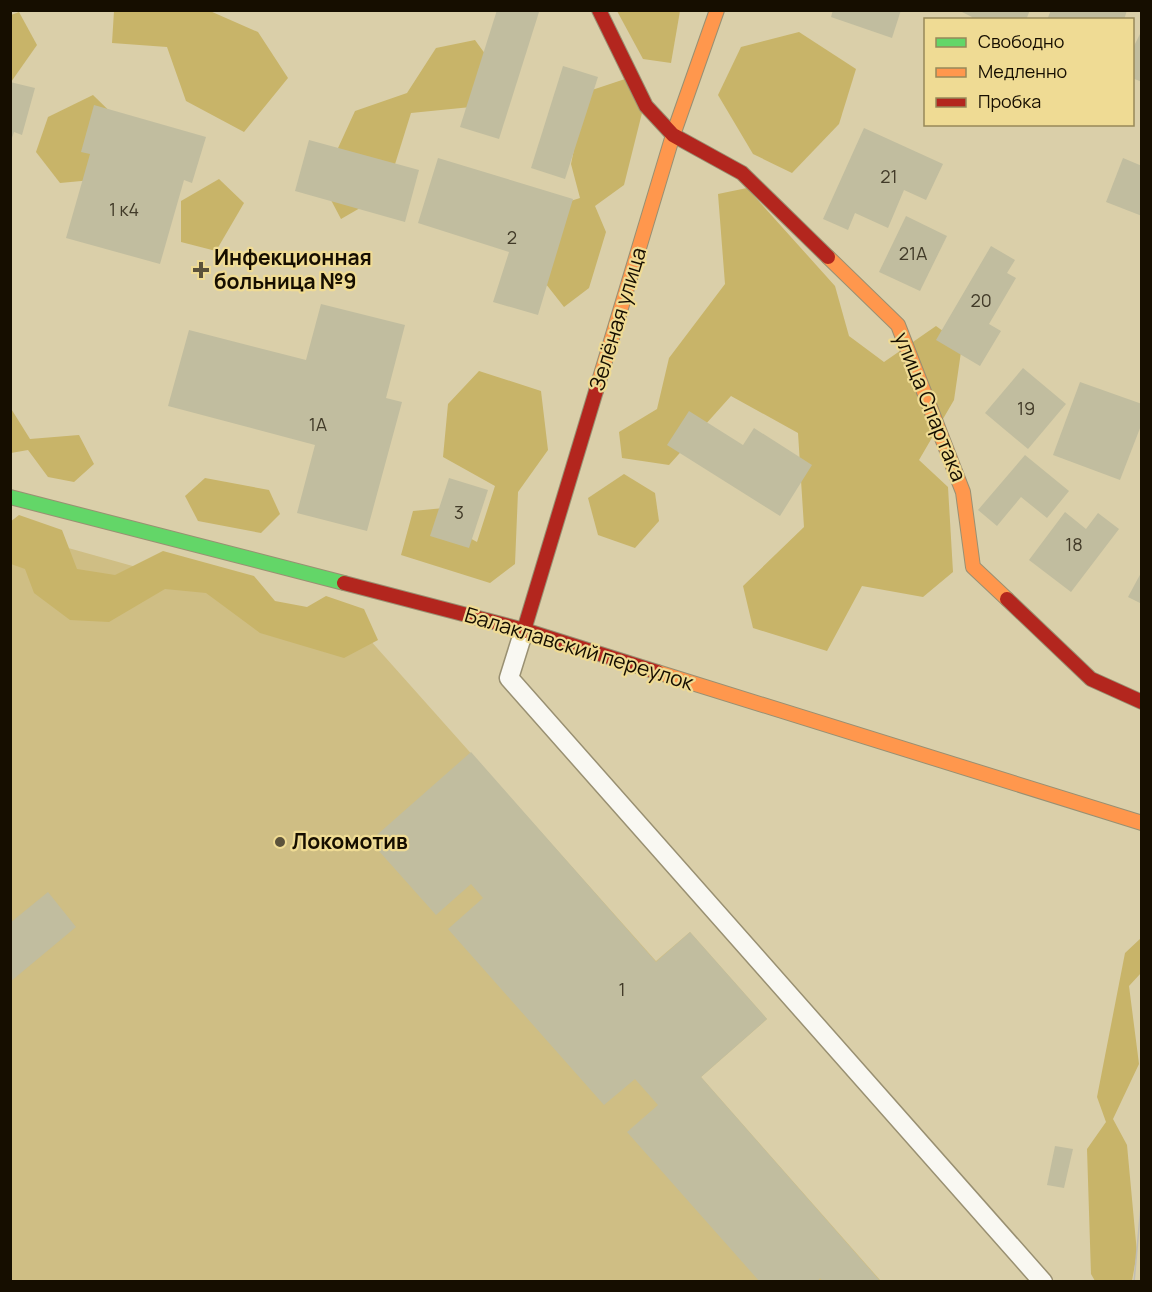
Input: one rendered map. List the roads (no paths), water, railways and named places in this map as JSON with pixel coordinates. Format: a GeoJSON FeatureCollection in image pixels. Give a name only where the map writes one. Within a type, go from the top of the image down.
{"type":"FeatureCollection","features":[{"type":"Feature","properties":{"kind":"street","name":"улица Спартака"},"geometry":{"type":"LineString","coordinates":[[599,10],[646,106],[674,135],[742,173],[898,325],[963,492],[973,567],[1090,679],[1142,702]]}},
{"type":"Feature","properties":{"kind":"street","name":"Зелёная улица"},"geometry":{"type":"LineString","coordinates":[[524,630],[674,135],[717,10]]}},
{"type":"Feature","properties":{"kind":"street","name":"Балаклавский переулок"},"geometry":{"type":"LineString","coordinates":[[10,497],[524,630],[1142,822]]}},
{"type":"Feature","properties":{"kind":"lane"},"geometry":{"type":"LineString","coordinates":[[524,630],[509,678],[1043,1281]]}},
{"type":"Feature","properties":{"kind":"tram line"},"geometry":{"type":"LineString","coordinates":[[1134,1282],[1142,1195]]}},
{"type":"Feature","properties":{"kind":"place","name":"Инфекционная больница №9"},"geometry":{"type":"Point","coordinates":[201,270]}},
{"type":"Feature","properties":{"kind":"place","name":"Локомотив"},"geometry":{"type":"Point","coordinates":[280,842]}}]}
